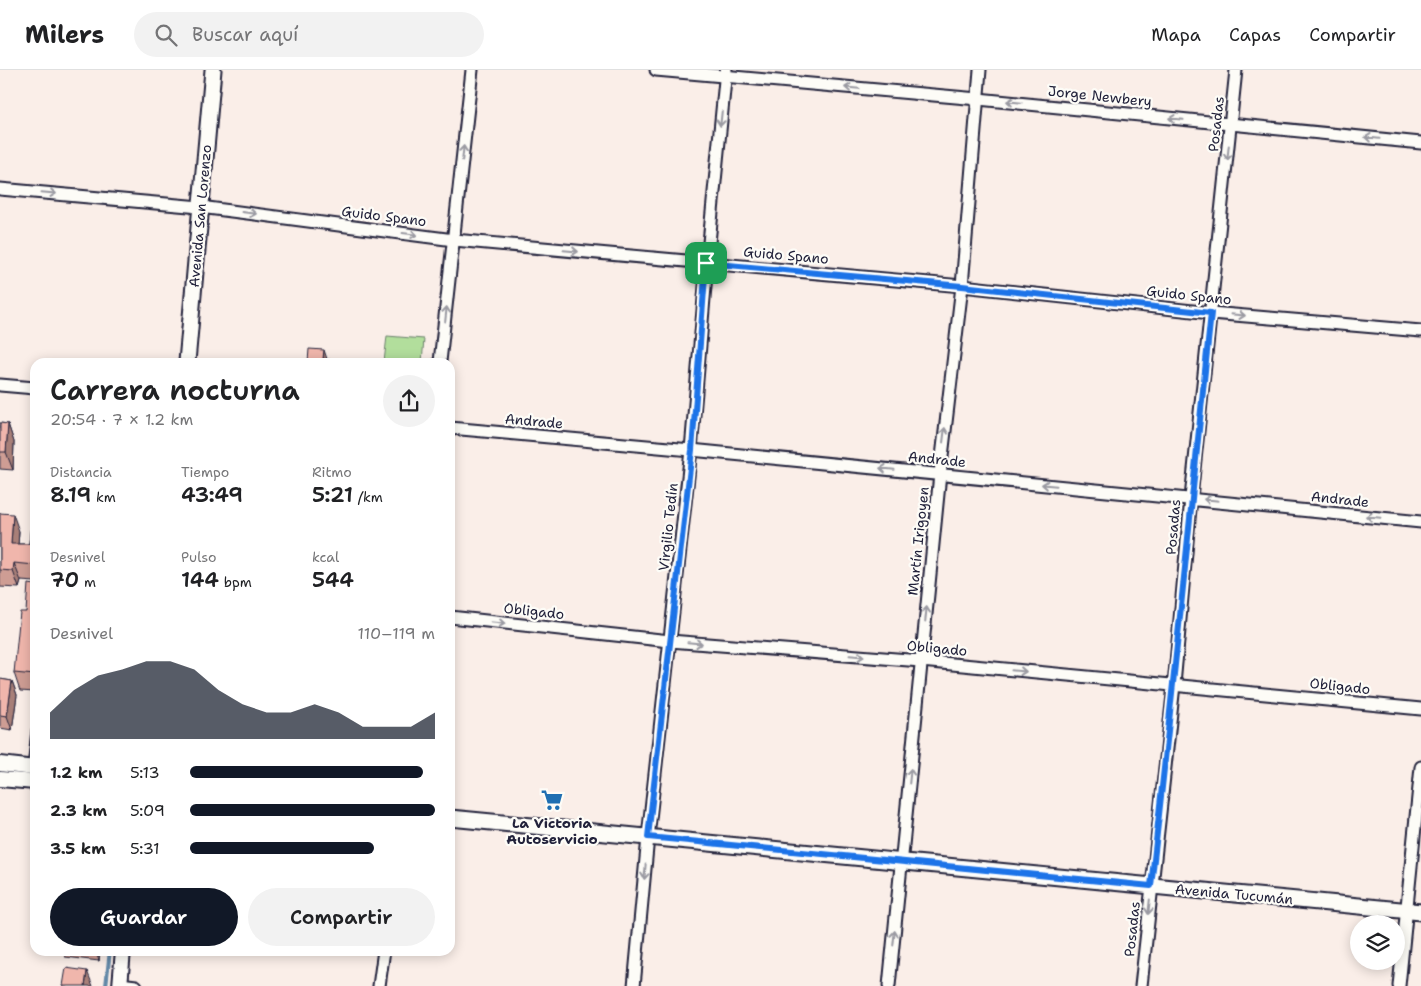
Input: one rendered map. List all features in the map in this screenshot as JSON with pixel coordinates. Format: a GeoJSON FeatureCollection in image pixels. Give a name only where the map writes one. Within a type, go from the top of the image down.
{"type":"FeatureCollection","features":[{"type":"Feature","properties":{"kind":"main road","name":"Avenida San Lorenzo"},"geometry":{"type":"LineString","coordinates":[[187,358],[213,70]]}},
{"type":"Feature","properties":{"kind":"main road","name":"Avenida Tucumán"},"geometry":{"type":"LineString","coordinates":[[455,818],[1414,911]]}},
{"type":"Feature","properties":{"kind":"street"},"geometry":{"type":"LineString","coordinates":[[440,358],[472,70]]}},
{"type":"Feature","properties":{"kind":"street","name":"Jorge Newbery"},"geometry":{"type":"LineString","coordinates":[[656,70],[726,73],[1421,143]]}},
{"type":"Feature","properties":{"kind":"street","name":"Martín Irigoyen"},"geometry":{"type":"LineString","coordinates":[[889,986],[940,474],[962,286],[980,70]]}},
{"type":"Feature","properties":{"kind":"street","name":"Posadas"},"geometry":{"type":"LineString","coordinates":[[1141,986],[1174,685],[1191,498],[1236,70]]}},
{"type":"Feature","properties":{"kind":"street","name":"Virgilio Tedín"},"geometry":{"type":"LineString","coordinates":[[634,986],[648,837],[692,450],[706,263],[726,73]]}},
{"type":"Feature","properties":{"kind":"street","name":"Guido Spano"},"geometry":{"type":"LineString","coordinates":[[0,189],[200,207],[454,240],[962,286],[1211,313],[1421,331]]}},
{"type":"Feature","properties":{"kind":"street"},"geometry":{"type":"LineString","coordinates":[[0,385],[30,388]]}},
{"type":"Feature","properties":{"kind":"street","name":"Andrade"},"geometry":{"type":"LineString","coordinates":[[455,428],[1191,498],[1421,522]]}},
{"type":"Feature","properties":{"kind":"street","name":"Obligado"},"geometry":{"type":"LineString","coordinates":[[455,618],[670,641],[921,661],[1421,709]]}},
{"type":"Feature","properties":{"kind":"street"},"geometry":{"type":"LineString","coordinates":[[0,764],[30,767]]}},
{"type":"Feature","properties":{"kind":"street"},"geometry":{"type":"LineString","coordinates":[[1400,986],[1414,911],[1421,767]]}},
{"type":"Feature","properties":{"kind":"street"},"geometry":{"type":"LineString","coordinates":[[0,779],[30,782]]}},
{"type":"Feature","properties":{"kind":"street"},"geometry":{"type":"LineString","coordinates":[[122,956],[120,985],[136,986]]}},
{"type":"Feature","properties":{"kind":"street"},"geometry":{"type":"LineString","coordinates":[[380,986],[383,956]]}},
{"type":"Feature","properties":{"kind":"green space"},"geometry":{"type":"Polygon","coordinates":[[[387,336],[424,339],[422,358],[384,358],[387,336]]]}},
{"type":"Feature","properties":{"kind":"building"},"geometry":{"type":"Polygon","coordinates":[[[309,349],[324,350],[323,358],[308,358],[309,349]]]}},
{"type":"Feature","properties":{"kind":"building"},"geometry":{"type":"Polygon","coordinates":[[[0,423],[8,424],[6,452],[0,452],[0,423]]]}},
{"type":"Feature","properties":{"kind":"building"},"geometry":{"type":"Polygon","coordinates":[[[0,513],[13,514],[11,544],[29,544],[30,534],[30,565],[14,563],[13,571],[0,570],[0,513]]]}},
{"type":"Feature","properties":{"kind":"building"},"geometry":{"type":"Polygon","coordinates":[[[28,584],[30,584],[30,675],[14,673],[20,612],[26,612],[28,584]]]}},
{"type":"Feature","properties":{"kind":"building"},"geometry":{"type":"Polygon","coordinates":[[[0,679],[12,681],[7,716],[0,715],[0,679]]]}},
{"type":"Feature","properties":{"kind":"building"},"geometry":{"type":"Polygon","coordinates":[[[66,968],[87,971],[85,986],[63,986],[66,968]]]}},
{"type":"Feature","properties":{"kind":"waterway"},"geometry":{"type":"LineString","coordinates":[[106,986],[109,956]]}},
{"type":"Feature","properties":{"kind":"place","name":"La Victoria Autoservicio"},"geometry":{"type":"Point","coordinates":[552,800]}},
{"type":"Feature","properties":{"kind":"route"},"geometry":{"type":"LineString","coordinates":[[706,263],[962,286],[1211,313],[1191,498],[1174,685],[1151,886],[648,837],[692,450],[706,263]]}}]}
